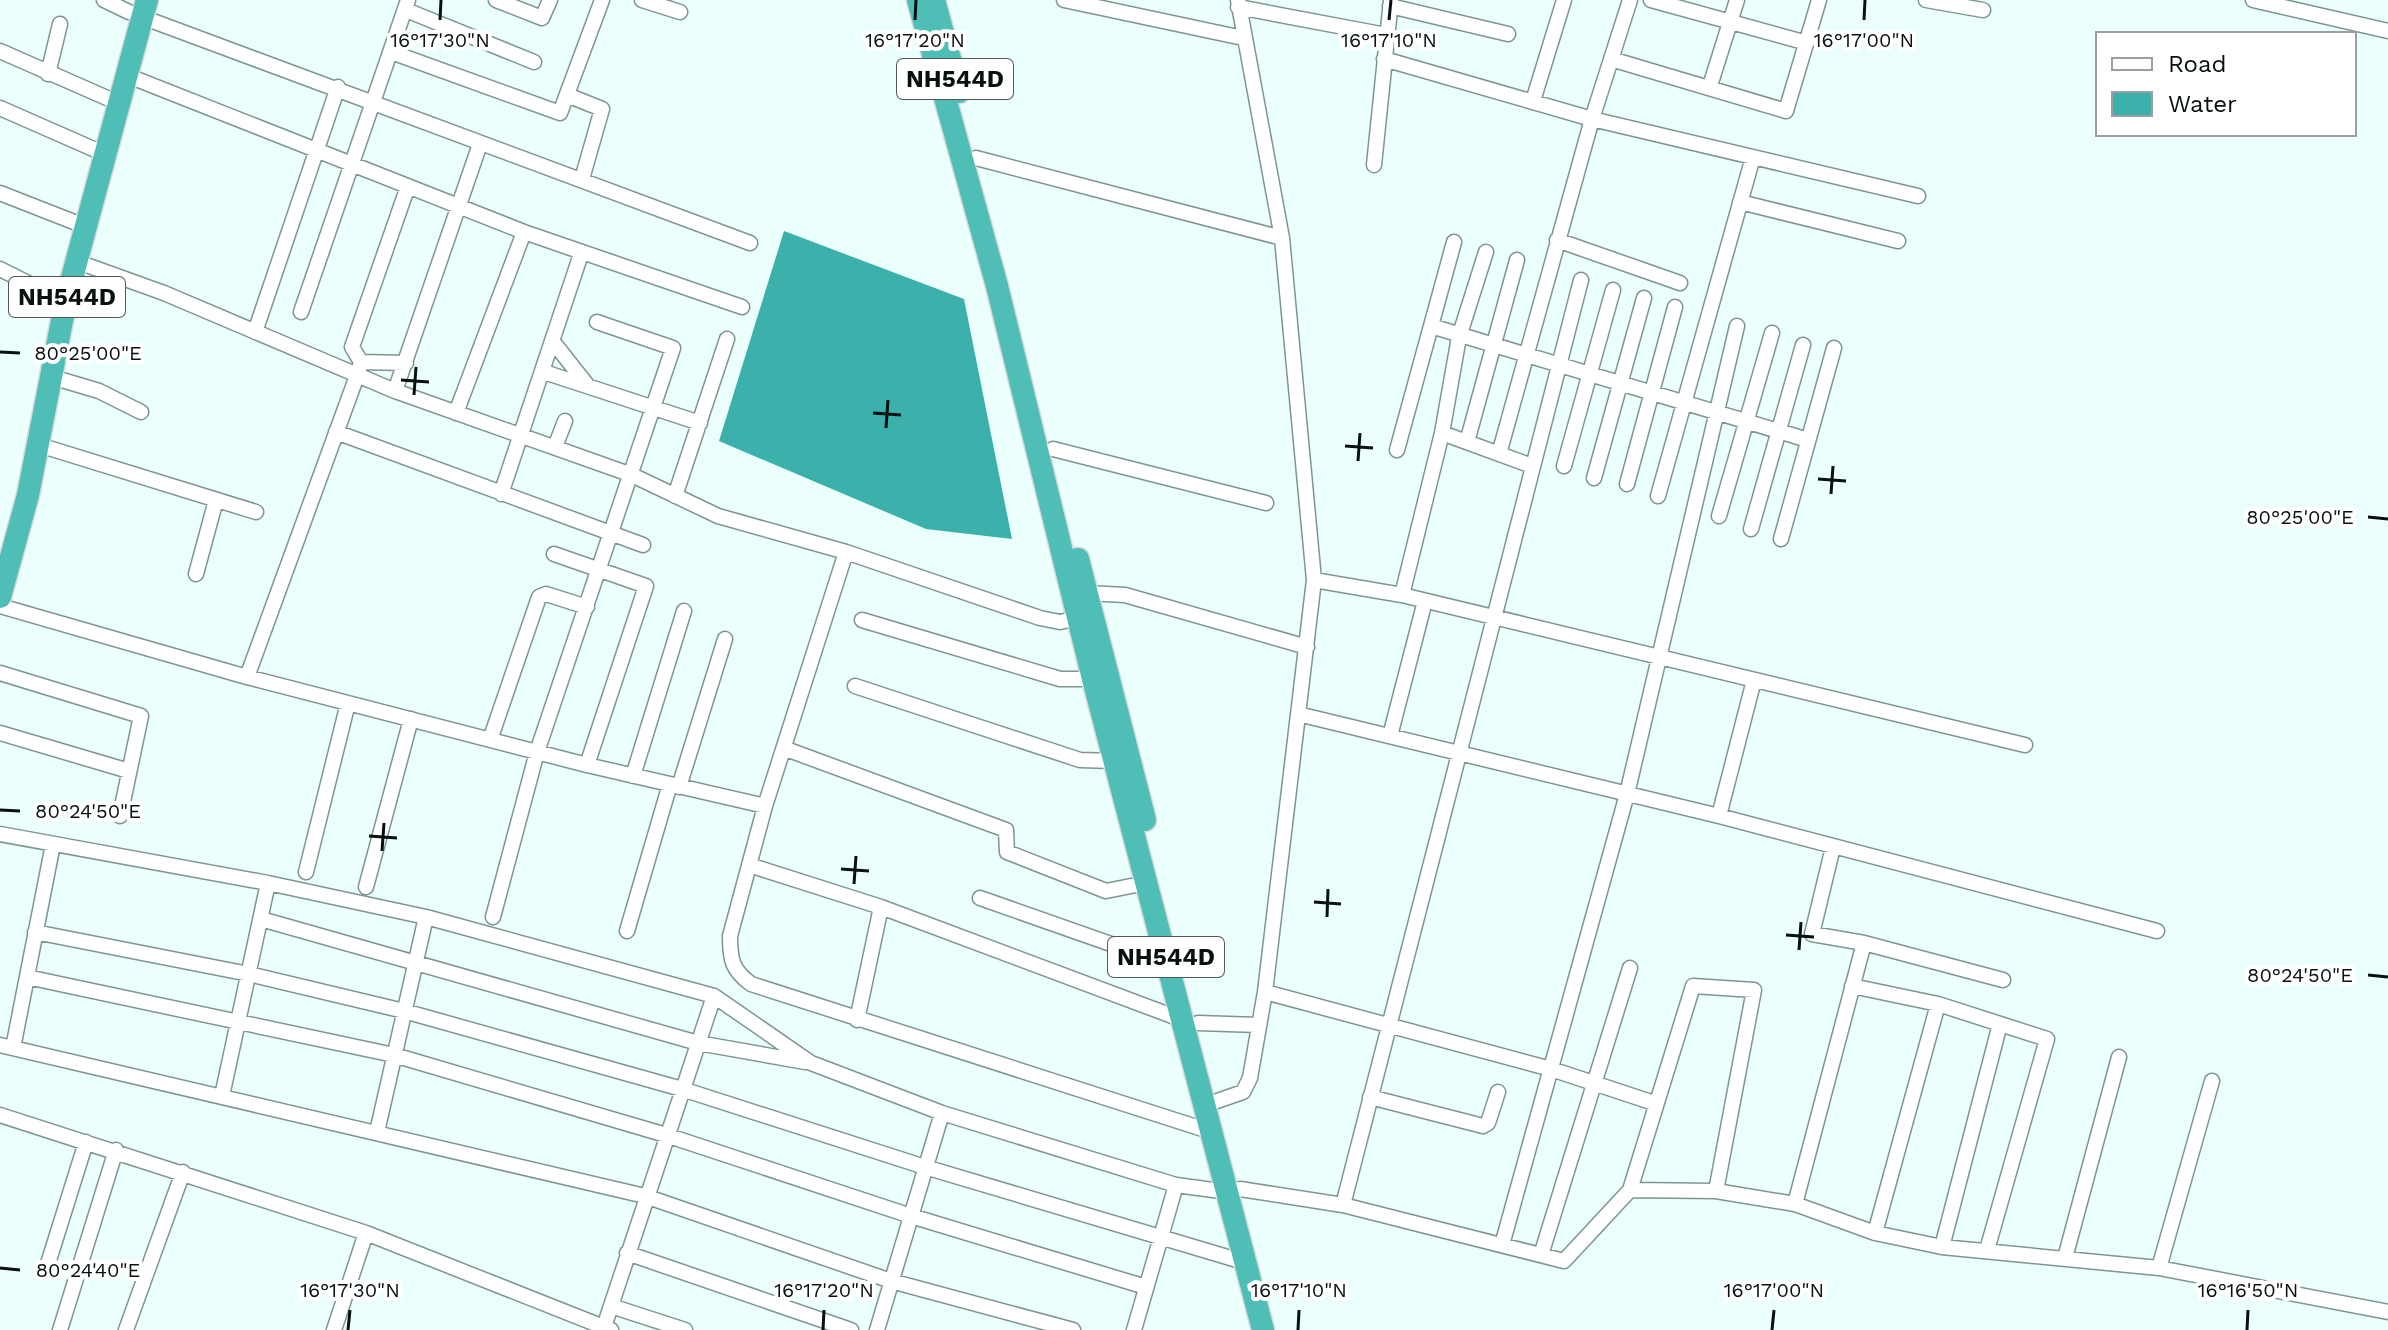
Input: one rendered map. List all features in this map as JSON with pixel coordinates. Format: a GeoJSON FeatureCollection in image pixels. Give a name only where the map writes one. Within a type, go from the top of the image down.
{"type":"FeatureCollection","features":[{"type":"Feature","properties":{"kind":"highway","name":"NH544D"},"geometry":{"type":"LineString","coordinates":[[918,0],[997,286],[1146,883],[1168,964],[1217,1101],[1244,1262],[1263,1330]]}},
{"type":"Feature","properties":{"kind":"highway","name":"NH544D"},"geometry":{"type":"LineString","coordinates":[[934,0],[1053,449],[1191,1022],[1212,1132],[1278,1330]]}},
{"type":"Feature","properties":{"kind":"highway","name":"NH544D"},"geometry":{"type":"LineString","coordinates":[[0,544],[27,443],[54,296],[74,222],[126,75],[137,7]]}},
{"type":"Feature","properties":{"kind":"highway","name":"NH544D"},"geometry":{"type":"LineString","coordinates":[[0,597],[39,445],[66,300],[78,262],[100,152],[107,98],[137,7]]}},
{"type":"Feature","properties":{"kind":"street"},"geometry":{"type":"LineString","coordinates":[[104,0],[137,7],[480,144],[750,243]]}},
{"type":"Feature","properties":{"kind":"street"},"geometry":{"type":"LineString","coordinates":[[496,0],[542,18],[550,0]]}},
{"type":"Feature","properties":{"kind":"street"},"geometry":{"type":"LineString","coordinates":[[391,52],[560,113],[602,0]]}},
{"type":"Feature","properties":{"kind":"street"},"geometry":{"type":"LineString","coordinates":[[642,0],[680,12]]}},
{"type":"Feature","properties":{"kind":"street"},"geometry":{"type":"LineString","coordinates":[[1064,0],[1243,38]]}},
{"type":"Feature","properties":{"kind":"street"},"geometry":{"type":"LineString","coordinates":[[1533,101],[1564,0]]}},
{"type":"Feature","properties":{"kind":"street"},"geometry":{"type":"LineString","coordinates":[[1499,454],[1557,240],[1630,0]]}},
{"type":"Feature","properties":{"kind":"street"},"geometry":{"type":"LineString","coordinates":[[1651,0],[1807,43]]}},
{"type":"Feature","properties":{"kind":"street"},"geometry":{"type":"LineString","coordinates":[[1710,86],[1737,0]]}},
{"type":"Feature","properties":{"kind":"street"},"geometry":{"type":"LineString","coordinates":[[1611,59],[1786,111],[1819,0]]}},
{"type":"Feature","properties":{"kind":"street"},"geometry":{"type":"LineString","coordinates":[[1926,0],[1983,10]]}},
{"type":"Feature","properties":{"kind":"street"},"geometry":{"type":"LineString","coordinates":[[2253,0],[2388,31]]}},
{"type":"Feature","properties":{"kind":"street"},"geometry":{"type":"LineString","coordinates":[[2333,16],[2338,0]]}},
{"type":"Feature","properties":{"kind":"street"},"geometry":{"type":"LineString","coordinates":[[1217,1101],[1248,1086],[1265,992],[1314,580],[1282,238],[1238,3],[1386,35]]}},
{"type":"Feature","properties":{"kind":"street"},"geometry":{"type":"LineString","coordinates":[[1374,165],[1390,3],[1508,34]]}},
{"type":"Feature","properties":{"kind":"street"},"geometry":{"type":"LineString","coordinates":[[301,312],[407,5],[534,62]]}},
{"type":"Feature","properties":{"kind":"street"},"geometry":{"type":"LineString","coordinates":[[48,74],[60,24]]}},
{"type":"Feature","properties":{"kind":"street"},"geometry":{"type":"LineString","coordinates":[[0,51],[107,98]]}},
{"type":"Feature","properties":{"kind":"street"},"geometry":{"type":"LineString","coordinates":[[1384,59],[1592,119],[1918,196]]}},
{"type":"Feature","properties":{"kind":"street"},"geometry":{"type":"LineString","coordinates":[[126,75],[352,161],[581,254],[742,307]]}},
{"type":"Feature","properties":{"kind":"street"},"geometry":{"type":"LineString","coordinates":[[255,332],[338,87]]}},
{"type":"Feature","properties":{"kind":"street"},"geometry":{"type":"LineString","coordinates":[[567,95],[602,109],[582,179]]}},
{"type":"Feature","properties":{"kind":"street"},"geometry":{"type":"LineString","coordinates":[[0,108],[100,152]]}},
{"type":"Feature","properties":{"kind":"street"},"geometry":{"type":"LineString","coordinates":[[395,391],[480,144]]}},
{"type":"Feature","properties":{"kind":"street"},"geometry":{"type":"LineString","coordinates":[[1658,496],[1753,157]]}},
{"type":"Feature","properties":{"kind":"street"},"geometry":{"type":"LineString","coordinates":[[976,158],[1282,238]]}},
{"type":"Feature","properties":{"kind":"street"},"geometry":{"type":"LineString","coordinates":[[247,677],[359,368],[352,347],[408,186]]}},
{"type":"Feature","properties":{"kind":"street"},"geometry":{"type":"LineString","coordinates":[[0,193],[74,222]]}},
{"type":"Feature","properties":{"kind":"street"},"geometry":{"type":"LineString","coordinates":[[1740,202],[1898,241]]}},
{"type":"Feature","properties":{"kind":"street"},"geometry":{"type":"LineString","coordinates":[[456,413],[524,232]]}},
{"type":"Feature","properties":{"kind":"street"},"geometry":{"type":"LineString","coordinates":[[1557,240],[1680,283]]}},
{"type":"Feature","properties":{"kind":"street"},"geometry":{"type":"LineString","coordinates":[[1397,450],[1454,242]]}},
{"type":"Feature","properties":{"kind":"street"},"geometry":{"type":"LineString","coordinates":[[1402,595],[1442,433],[1459,337],[1486,252]]}},
{"type":"Feature","properties":{"kind":"street"},"geometry":{"type":"LineString","coordinates":[[501,494],[554,343],[581,254]]}},
{"type":"Feature","properties":{"kind":"street"},"geometry":{"type":"LineString","coordinates":[[1467,442],[1517,260]]}},
{"type":"Feature","properties":{"kind":"street"},"geometry":{"type":"LineString","coordinates":[[78,262],[255,332],[359,368],[395,391],[632,475],[718,516],[846,552],[1040,618],[1060,622],[1078,618]]}},
{"type":"Feature","properties":{"kind":"street"},"geometry":{"type":"LineString","coordinates":[[0,269],[54,296]]}},
{"type":"Feature","properties":{"kind":"street"},"geometry":{"type":"LineString","coordinates":[[1343,1205],[1581,280]]}},
{"type":"Feature","properties":{"kind":"street"},"geometry":{"type":"LineString","coordinates":[[1564,466],[1613,290]]}},
{"type":"Feature","properties":{"kind":"street"},"geometry":{"type":"LineString","coordinates":[[1594,478],[1644,298]]}},
{"type":"Feature","properties":{"kind":"street"},"geometry":{"type":"LineString","coordinates":[[1627,484],[1675,307]]}},
{"type":"Feature","properties":{"kind":"street"},"geometry":{"type":"LineString","coordinates":[[493,917],[537,752],[673,348],[597,322]]}},
{"type":"Feature","properties":{"kind":"street"},"geometry":{"type":"LineString","coordinates":[[1431,326],[1525,357],[1808,440]]}},
{"type":"Feature","properties":{"kind":"street"},"geometry":{"type":"LineString","coordinates":[[1502,1245],[1627,794],[1694,517],[1693,502],[1714,412],[1737,326]]}},
{"type":"Feature","properties":{"kind":"street"},"geometry":{"type":"LineString","coordinates":[[1719,516],[1772,333]]}},
{"type":"Feature","properties":{"kind":"street"},"geometry":{"type":"LineString","coordinates":[[675,496],[727,339]]}},
{"type":"Feature","properties":{"kind":"street"},"geometry":{"type":"LineString","coordinates":[[554,343],[590,389]]}},
{"type":"Feature","properties":{"kind":"street"},"geometry":{"type":"LineString","coordinates":[[1751,529],[1803,345]]}},
{"type":"Feature","properties":{"kind":"street"},"geometry":{"type":"LineString","coordinates":[[1781,539],[1834,348]]}},
{"type":"Feature","properties":{"kind":"street"},"geometry":{"type":"LineString","coordinates":[[359,368],[406,363]]}},
{"type":"Feature","properties":{"kind":"street"},"geometry":{"type":"LineString","coordinates":[[544,372],[700,423]]}},
{"type":"Feature","properties":{"kind":"street"},"geometry":{"type":"LineString","coordinates":[[52,377],[99,391],[141,412]]}},
{"type":"Feature","properties":{"kind":"street"},"geometry":{"type":"LineString","coordinates":[[555,447],[565,421]]}},
{"type":"Feature","properties":{"kind":"street"},"geometry":{"type":"LineString","coordinates":[[336,432],[643,545]]}},
{"type":"Feature","properties":{"kind":"street"},"geometry":{"type":"LineString","coordinates":[[1442,433],[1532,466]]}},
{"type":"Feature","properties":{"kind":"street"},"geometry":{"type":"LineString","coordinates":[[39,445],[256,512]]}},
{"type":"Feature","properties":{"kind":"street"},"geometry":{"type":"LineString","coordinates":[[1053,449],[1266,503]]}},
{"type":"Feature","properties":{"kind":"street"},"geometry":{"type":"LineString","coordinates":[[196,574],[216,500]]}},
{"type":"Feature","properties":{"kind":"street"},"geometry":{"type":"LineString","coordinates":[[846,552],[786,749],[765,806],[730,936],[730,958],[736,973],[751,984],[857,1020],[1212,1132]]}},
{"type":"Feature","properties":{"kind":"street"},"geometry":{"type":"LineString","coordinates":[[554,554],[646,586],[587,765]]}},
{"type":"Feature","properties":{"kind":"street"},"geometry":{"type":"LineString","coordinates":[[1314,580],[1402,595],[1494,620],[2025,745]]}},
{"type":"Feature","properties":{"kind":"street"},"geometry":{"type":"LineString","coordinates":[[1087,593],[1125,595],[1307,647]]}},
{"type":"Feature","properties":{"kind":"street"},"geometry":{"type":"LineString","coordinates":[[490,740],[539,597],[546,594],[587,607]]}},
{"type":"Feature","properties":{"kind":"street"},"geometry":{"type":"LineString","coordinates":[[1390,736],[1425,601]]}},
{"type":"Feature","properties":{"kind":"street"},"geometry":{"type":"LineString","coordinates":[[0,606],[247,677],[587,765],[765,806]]}},
{"type":"Feature","properties":{"kind":"street"},"geometry":{"type":"LineString","coordinates":[[633,776],[684,611]]}},
{"type":"Feature","properties":{"kind":"street"},"geometry":{"type":"LineString","coordinates":[[862,620],[1060,679],[1093,679]]}},
{"type":"Feature","properties":{"kind":"street"},"geometry":{"type":"LineString","coordinates":[[627,931],[725,639]]}},
{"type":"Feature","properties":{"kind":"street"},"geometry":{"type":"LineString","coordinates":[[0,673],[141,716],[120,816]]}},
{"type":"Feature","properties":{"kind":"street"},"geometry":{"type":"LineString","coordinates":[[1719,816],[1754,680]]}},
{"type":"Feature","properties":{"kind":"street"},"geometry":{"type":"LineString","coordinates":[[855,686],[1080,760],[1114,761]]}},
{"type":"Feature","properties":{"kind":"street"},"geometry":{"type":"LineString","coordinates":[[306,872],[348,703]]}},
{"type":"Feature","properties":{"kind":"street"},"geometry":{"type":"LineString","coordinates":[[1298,714],[1719,816],[2157,931]]}},
{"type":"Feature","properties":{"kind":"street"},"geometry":{"type":"LineString","coordinates":[[366,887],[411,719]]}},
{"type":"Feature","properties":{"kind":"street"},"geometry":{"type":"LineString","coordinates":[[0,733],[129,771]]}},
{"type":"Feature","properties":{"kind":"street"},"geometry":{"type":"LineString","coordinates":[[786,749],[1006,830],[1007,852],[1106,891],[1146,883]]}},
{"type":"Feature","properties":{"kind":"street"},"geometry":{"type":"LineString","coordinates":[[0,834],[268,883],[426,917],[714,996],[811,1063]]}},
{"type":"Feature","properties":{"kind":"street"},"geometry":{"type":"LineString","coordinates":[[53,844],[27,977],[6,1046],[645,1196],[891,1281],[1073,1330]]}},
{"type":"Feature","properties":{"kind":"street"},"geometry":{"type":"LineString","coordinates":[[1833,847],[1812,934],[1864,943],[2003,980]]}},
{"type":"Feature","properties":{"kind":"street"},"geometry":{"type":"LineString","coordinates":[[749,865],[881,907],[1191,1022],[1258,1025]]}},
{"type":"Feature","properties":{"kind":"street"},"geometry":{"type":"LineString","coordinates":[[222,1096],[268,883]]}},
{"type":"Feature","properties":{"kind":"street"},"geometry":{"type":"LineString","coordinates":[[980,898],[1168,964]]}},
{"type":"Feature","properties":{"kind":"street"},"geometry":{"type":"LineString","coordinates":[[857,1020],[881,907]]}},
{"type":"Feature","properties":{"kind":"street"},"geometry":{"type":"LineString","coordinates":[[377,1132],[426,917]]}},
{"type":"Feature","properties":{"kind":"street"},"geometry":{"type":"LineString","coordinates":[[261,919],[416,960],[698,1043],[811,1063],[942,1113],[1176,1185],[1343,1205],[1564,1261],[1630,1190],[1654,1103],[1693,986],[1754,990],[1716,1191]]}},
{"type":"Feature","properties":{"kind":"street"},"geometry":{"type":"LineString","coordinates":[[35,932],[249,974],[404,1011],[682,1089],[925,1167],[1244,1262]]}},
{"type":"Feature","properties":{"kind":"street"},"geometry":{"type":"LineString","coordinates":[[1795,1204],[1864,943]]}},
{"type":"Feature","properties":{"kind":"street"},"geometry":{"type":"LineString","coordinates":[[1541,1255],[1630,968]]}},
{"type":"Feature","properties":{"kind":"street"},"geometry":{"type":"LineString","coordinates":[[27,977],[394,1055],[666,1135],[911,1216],[1146,1287]]}},
{"type":"Feature","properties":{"kind":"street"},"geometry":{"type":"LineString","coordinates":[[1852,986],[1938,1004],[2047,1039],[1987,1250]]}},
{"type":"Feature","properties":{"kind":"street"},"geometry":{"type":"LineString","coordinates":[[1265,992],[1551,1069],[1654,1103]]}},
{"type":"Feature","properties":{"kind":"street"},"geometry":{"type":"LineString","coordinates":[[0,1115],[366,1233],[606,1329],[645,1196],[714,996]]}},
{"type":"Feature","properties":{"kind":"street"},"geometry":{"type":"LineString","coordinates":[[1875,1233],[1938,1004]]}},
{"type":"Feature","properties":{"kind":"street"},"geometry":{"type":"LineString","coordinates":[[1942,1247],[2000,1024]]}},
{"type":"Feature","properties":{"kind":"street"},"geometry":{"type":"LineString","coordinates":[[2065,1258],[2119,1057]]}},
{"type":"Feature","properties":{"kind":"street"},"geometry":{"type":"LineString","coordinates":[[2159,1268],[2212,1081]]}},
{"type":"Feature","properties":{"kind":"street"},"geometry":{"type":"LineString","coordinates":[[1370,1097],[1483,1126],[1488,1123],[1498,1092]]}},
{"type":"Feature","properties":{"kind":"street"},"geometry":{"type":"LineString","coordinates":[[877,1330],[942,1113]]}},
{"type":"Feature","properties":{"kind":"street"},"geometry":{"type":"LineString","coordinates":[[46,1270],[86,1142]]}},
{"type":"Feature","properties":{"kind":"street"},"geometry":{"type":"LineString","coordinates":[[60,1330],[116,1150]]}},
{"type":"Feature","properties":{"kind":"street"},"geometry":{"type":"LineString","coordinates":[[126,1330],[183,1172]]}},
{"type":"Feature","properties":{"kind":"street"},"geometry":{"type":"LineString","coordinates":[[1134,1330],[1176,1185]]}},
{"type":"Feature","properties":{"kind":"street"},"geometry":{"type":"LineString","coordinates":[[1630,1190],[1716,1191],[1795,1204],[1875,1233],[1942,1247],[2159,1268],[2388,1312]]}},
{"type":"Feature","properties":{"kind":"street"},"geometry":{"type":"LineString","coordinates":[[334,1330],[366,1233]]}},
{"type":"Feature","properties":{"kind":"street"},"geometry":{"type":"LineString","coordinates":[[627,1253],[851,1330]]}},
{"type":"Feature","properties":{"kind":"street"},"geometry":{"type":"LineString","coordinates":[[611,1306],[685,1330]]}},
{"type":"Feature","properties":{"kind":"water"},"geometry":{"type":"Polygon","coordinates":[[[784,231],[964,299],[1012,539],[926,529],[719,441],[784,231]]]}}]}
